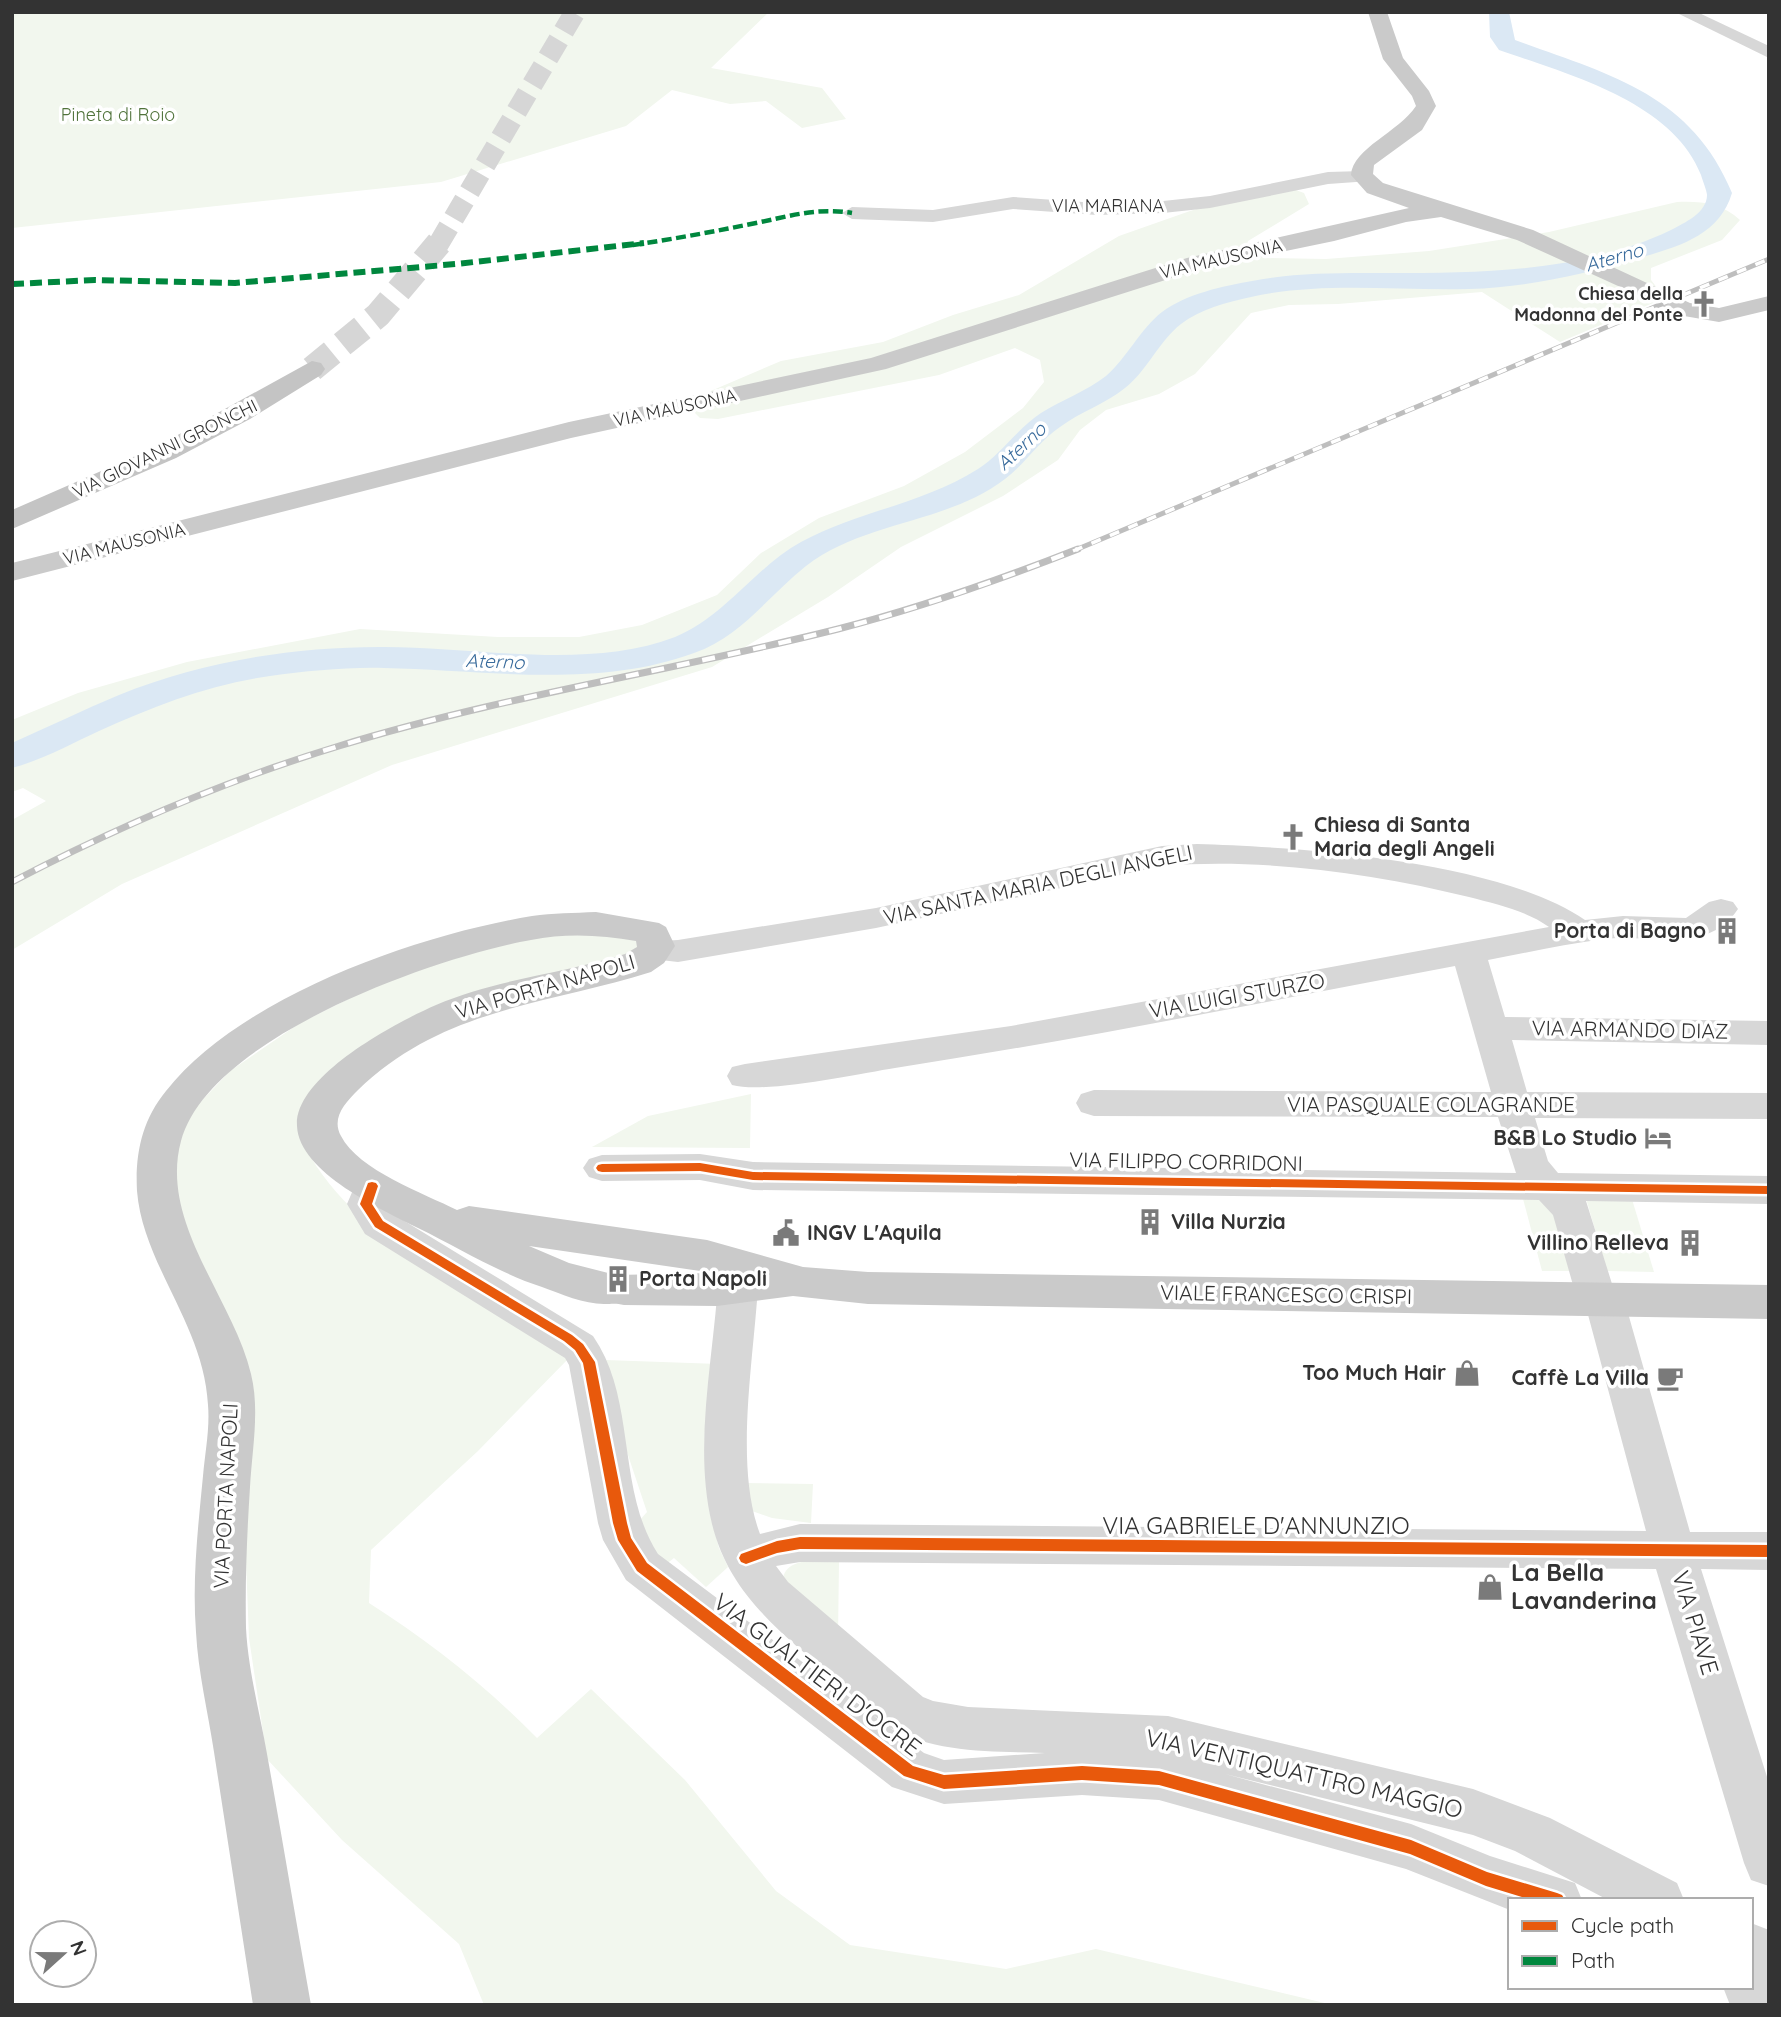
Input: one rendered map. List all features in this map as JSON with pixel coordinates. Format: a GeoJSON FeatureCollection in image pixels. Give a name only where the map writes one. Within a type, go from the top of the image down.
{"type":"FeatureCollection","features":[{"type":"Feature","properties":{"kind":"highway","name":"VIA GIOVANNI GRONCHI"},"geometry":{"type":"LineString","coordinates":[[12,520],[182,444],[269,397],[312,369]]}},
{"type":"Feature","properties":{"kind":"main road"},"geometry":{"type":"LineString","coordinates":[[1377,12],[1393,59],[1422,95],[1426,106],[1414,125],[1363,163],[1363,177],[1379,190],[1486,223],[1555,249],[1650,296],[1684,309],[1711,315],[1769,303]]}},
{"type":"Feature","properties":{"kind":"main road","name":"VIA MAUSONIA"},"geometry":{"type":"LineString","coordinates":[[1373,226],[1397,210],[1403,203],[1400,198]]}},
{"type":"Feature","properties":{"kind":"main road","name":"VIA MAUSONIA"},"geometry":{"type":"LineString","coordinates":[[12,572],[558,433],[877,365],[1181,267],[1373,226],[1429,218],[1443,210]]}},
{"type":"Feature","properties":{"kind":"main road","name":"VIA MAUSONIA"},"geometry":{"type":"LineString","coordinates":[[1373,226],[1456,221],[1486,223]]}},
{"type":"Feature","properties":{"kind":"main road","name":"VIA PORTA NAPOLI"},"geometry":{"type":"LineString","coordinates":[[282,2005],[221,1633],[220,1559],[232,1410],[231,1383],[220,1342],[165,1220],[157,1164],[164,1129],[181,1099],[191,1087],[242,1045],[333,991],[406,960],[506,932],[576,923],[646,931],[656,939],[655,950],[647,958],[627,966],[464,1008],[421,1027],[365,1063],[323,1104],[317,1126],[326,1145],[337,1158],[372,1186],[531,1265],[577,1282],[614,1288],[739,1277]]}},
{"type":"Feature","properties":{"kind":"main road","name":"VIA PORTA NAPOLI"},"geometry":{"type":"LineString","coordinates":[[413,1207],[486,1226],[698,1255],[739,1277]]}},
{"type":"Feature","properties":{"kind":"main road","name":"VIALE FRANCESCO CRISPI"},"geometry":{"type":"LineString","coordinates":[[739,1277],[906,1289],[1604,1310],[1769,1302]]}},
{"type":"Feature","properties":{"kind":"street"},"geometry":{"type":"LineString","coordinates":[[1683,12],[1769,53]]}},
{"type":"Feature","properties":{"kind":"street","name":"VIA MARIANA"},"geometry":{"type":"LineString","coordinates":[[852,213],[933,216],[1013,203],[1097,209],[1163,207],[1210,202],[1328,178],[1363,177]]}},
{"type":"Feature","properties":{"kind":"street","name":"VIA SANTA MARIA DEGLI ANGELI"},"geometry":{"type":"LineString","coordinates":[[655,950],[678,951],[750,936],[840,925],[1135,861],[1197,851],[1307,861],[1484,890],[1545,908],[1565,919],[1579,932]]}},
{"type":"Feature","properties":{"kind":"street","name":"VIA LUIGI STURZO"},"geometry":{"type":"LineString","coordinates":[[745,1076],[818,1068],[1011,1038],[1579,932],[1621,926],[1691,929],[1710,922],[1721,909]]}},
{"type":"Feature","properties":{"kind":"street","name":"VIA PIAVE"},"geometry":{"type":"LineString","coordinates":[[1469,954],[1529,1161],[1536,1175],[1566,1202],[1573,1213],[1769,1863]]}},
{"type":"Feature","properties":{"kind":"street","name":"VIA ARMANDO DIAZ"},"geometry":{"type":"LineString","coordinates":[[1490,1028],[1769,1033]]}},
{"type":"Feature","properties":{"kind":"street","name":"VIA PASQUALE COLAGRANDE"},"geometry":{"type":"LineString","coordinates":[[1094,1103],[1769,1106]]}},
{"type":"Feature","properties":{"kind":"street","name":"VIA FILIPPO CORRIDONI"},"geometry":{"type":"LineString","coordinates":[[603,1168],[700,1167],[753,1175],[1769,1189]]}},
{"type":"Feature","properties":{"kind":"street","name":"VIA GUALTIERI D'OCRE"},"geometry":{"type":"LineString","coordinates":[[372,1186],[366,1204],[379,1224],[568,1338],[586,1357],[610,1459],[620,1523],[625,1539],[642,1567],[909,1771],[944,1782],[1082,1773],[1159,1778],[1404,1845],[1486,1879],[1550,1898]]}},
{"type":"Feature","properties":{"kind":"street","name":"VIA VENTIQUATTRO MAGGIO"},"geometry":{"type":"LineString","coordinates":[[739,1277],[726,1492],[746,1558],[772,1596],[891,1701],[922,1719],[968,1728],[1157,1736],[1460,1809],[1518,1827],[1655,1898]]}},
{"type":"Feature","properties":{"kind":"street","name":"VIA GABRIELE D'ANNUNZIO"},"geometry":{"type":"LineString","coordinates":[[746,1558],[777,1546],[800,1543],[1769,1551]]}},
{"type":"Feature","properties":{"kind":"street"},"geometry":{"type":"LineString","coordinates":[[1753,1949],[1769,1957]]}},
{"type":"Feature","properties":{"kind":"street"},"geometry":{"type":"LineString","coordinates":[[1753,1989],[1769,1997]]}},
{"type":"Feature","properties":{"kind":"green space","name":"Pineta di Roio"},"geometry":{"type":"Polygon","coordinates":[[[12,12],[769,12],[711,68],[822,88],[846,119],[802,128],[766,101],[730,104],[672,90],[626,126],[441,182],[12,228],[12,12]]]}},
{"type":"Feature","properties":{"kind":"green space"},"geometry":{"type":"Polygon","coordinates":[[[1293,189],[1304,193],[1309,204],[1248,241],[1246,247],[1264,258],[1326,259],[1429,251],[1549,232],[1677,202],[1711,204],[1740,220],[1722,240],[1651,268],[1651,280],[1665,298],[1560,342],[1482,292],[1338,304],[1289,305],[1251,313],[1195,374],[1159,394],[1106,410],[1080,430],[1058,460],[1003,496],[901,547],[828,597],[712,667],[392,765],[122,884],[12,950],[12,820],[46,801],[23,788],[12,792],[12,720],[78,693],[187,662],[360,629],[498,637],[579,637],[642,625],[717,595],[761,553],[819,518],[904,486],[965,452],[1023,408],[1044,382],[1040,360],[1015,348],[939,375],[718,419],[700,418],[693,411],[692,399],[781,361],[883,342],[953,315],[1019,295],[1119,236],[1190,211],[1224,201],[1293,189]]]}},
{"type":"Feature","properties":{"kind":"green space"},"geometry":{"type":"Polygon","coordinates":[[[577,933],[636,939],[638,947],[632,952],[412,1023],[306,1149],[328,1182],[388,1241],[424,1267],[570,1357],[478,1451],[371,1550],[369,1603],[457,1666],[498,1700],[537,1738],[591,1689],[685,1780],[776,1891],[850,1945],[1006,1969],[1096,1949],[1333,2005],[484,2005],[459,1944],[342,1840],[267,1759],[249,1638],[244,1511],[190,1242],[175,1185],[179,1136],[190,1113],[230,1071],[300,1023],[393,977],[505,942],[577,933]]]}},
{"type":"Feature","properties":{"kind":"green space"},"geometry":{"type":"Polygon","coordinates":[[[751,1094],[750,1148],[592,1147],[648,1116],[751,1094]]]}},
{"type":"Feature","properties":{"kind":"green space"},"geometry":{"type":"Polygon","coordinates":[[[1522,1195],[1549,1201],[1573,1271],[1542,1271],[1522,1195]]]}},
{"type":"Feature","properties":{"kind":"green space"},"geometry":{"type":"Polygon","coordinates":[[[1585,1195],[1631,1196],[1654,1272],[1607,1271],[1585,1195]]]}},
{"type":"Feature","properties":{"kind":"green space"},"geometry":{"type":"Polygon","coordinates":[[[605,1360],[719,1364],[710,1513],[719,1548],[728,1567],[706,1587],[674,1558],[665,1565],[644,1547],[640,1520],[647,1512],[616,1419],[605,1360]]]}},
{"type":"Feature","properties":{"kind":"green space"},"geometry":{"type":"Polygon","coordinates":[[[742,1483],[813,1484],[811,1523],[772,1518],[752,1511],[742,1483]]]}},
{"type":"Feature","properties":{"kind":"green space"},"geometry":{"type":"Polygon","coordinates":[[[839,1561],[838,1638],[783,1579],[791,1566],[798,1563],[839,1561]]]}},
{"type":"Feature","properties":{"kind":"waterway","name":"Aterno"},"geometry":{"type":"LineString","coordinates":[[12,757],[131,703],[169,689],[220,674],[272,665],[376,657],[577,664],[620,660],[682,646],[713,631],[738,613],[795,559],[817,546],[843,534],[943,501],[993,473],[1047,422],[1117,381],[1171,318],[1204,301],[1254,288],[1313,281],[1472,281],[1559,273],[1666,242],[1697,227],[1715,209],[1720,193],[1708,163],[1691,140],[1647,101],[1615,84],[1507,45],[1501,37],[1499,12]]}},
{"type":"Feature","properties":{"kind":"tunnel"},"geometry":{"type":"LineString","coordinates":[[438,245],[575,12]]}},
{"type":"Feature","properties":{"kind":"tunnel"},"geometry":{"type":"LineString","coordinates":[[312,369],[378,315],[439,243]]}},
{"type":"Feature","properties":{"kind":"railway"},"geometry":{"type":"LineString","coordinates":[[1075,550],[1769,259]]}},
{"type":"Feature","properties":{"kind":"railway"},"geometry":{"type":"LineString","coordinates":[[12,882],[172,806],[297,759],[400,728],[462,713],[838,629],[959,593],[1075,550]]}},
{"type":"Feature","properties":{"kind":"marked path"},"geometry":{"type":"LineString","coordinates":[[12,284],[95,280],[235,283],[634,245],[753,224],[801,211],[828,209],[852,213]]}},
{"type":"Feature","properties":{"kind":"cycle path"},"geometry":{"type":"LineString","coordinates":[[602,1168],[700,1167],[753,1176],[1769,1190]]}},
{"type":"Feature","properties":{"kind":"cycle path"},"geometry":{"type":"LineString","coordinates":[[372,1186],[366,1204],[379,1224],[579,1347],[589,1362],[620,1523],[625,1540],[642,1567],[909,1771],[944,1782],[1082,1773],[1159,1778],[1411,1847],[1486,1879],[1550,1898]]}},
{"type":"Feature","properties":{"kind":"cycle path"},"geometry":{"type":"LineString","coordinates":[[746,1558],[777,1547],[800,1543],[1769,1551]]}},
{"type":"Feature","properties":{"kind":"place","name":"Chiesa della Madonna del Ponte"},"geometry":{"type":"Point","coordinates":[1704,304]}},
{"type":"Feature","properties":{"kind":"place","name":"Chiesa di Santa Maria degli Angeli"},"geometry":{"type":"Point","coordinates":[1293,837]}},
{"type":"Feature","properties":{"kind":"place","name":"Porta di Bagno"},"geometry":{"type":"Point","coordinates":[1727,931]}},
{"type":"Feature","properties":{"kind":"place","name":"B&B Lo Studio"},"geometry":{"type":"Point","coordinates":[1658,1138]}},
{"type":"Feature","properties":{"kind":"place","name":"Villa Nurzia"},"geometry":{"type":"Point","coordinates":[1150,1222]}},
{"type":"Feature","properties":{"kind":"place","name":"INGV L'Aquila"},"geometry":{"type":"Point","coordinates":[786,1233]}},
{"type":"Feature","properties":{"kind":"place","name":"Villino Relleva"},"geometry":{"type":"Point","coordinates":[1690,1243]}},
{"type":"Feature","properties":{"kind":"place","name":"Porta Napoli"},"geometry":{"type":"Point","coordinates":[618,1279]}},
{"type":"Feature","properties":{"kind":"place","name":"Too Much Hair"},"geometry":{"type":"Point","coordinates":[1467,1373]}},
{"type":"Feature","properties":{"kind":"place","name":"Caffè La Villa"},"geometry":{"type":"Point","coordinates":[1670,1378]}},
{"type":"Feature","properties":{"kind":"place","name":"La Bella Lavanderina"},"geometry":{"type":"Point","coordinates":[1490,1587]}}]}
